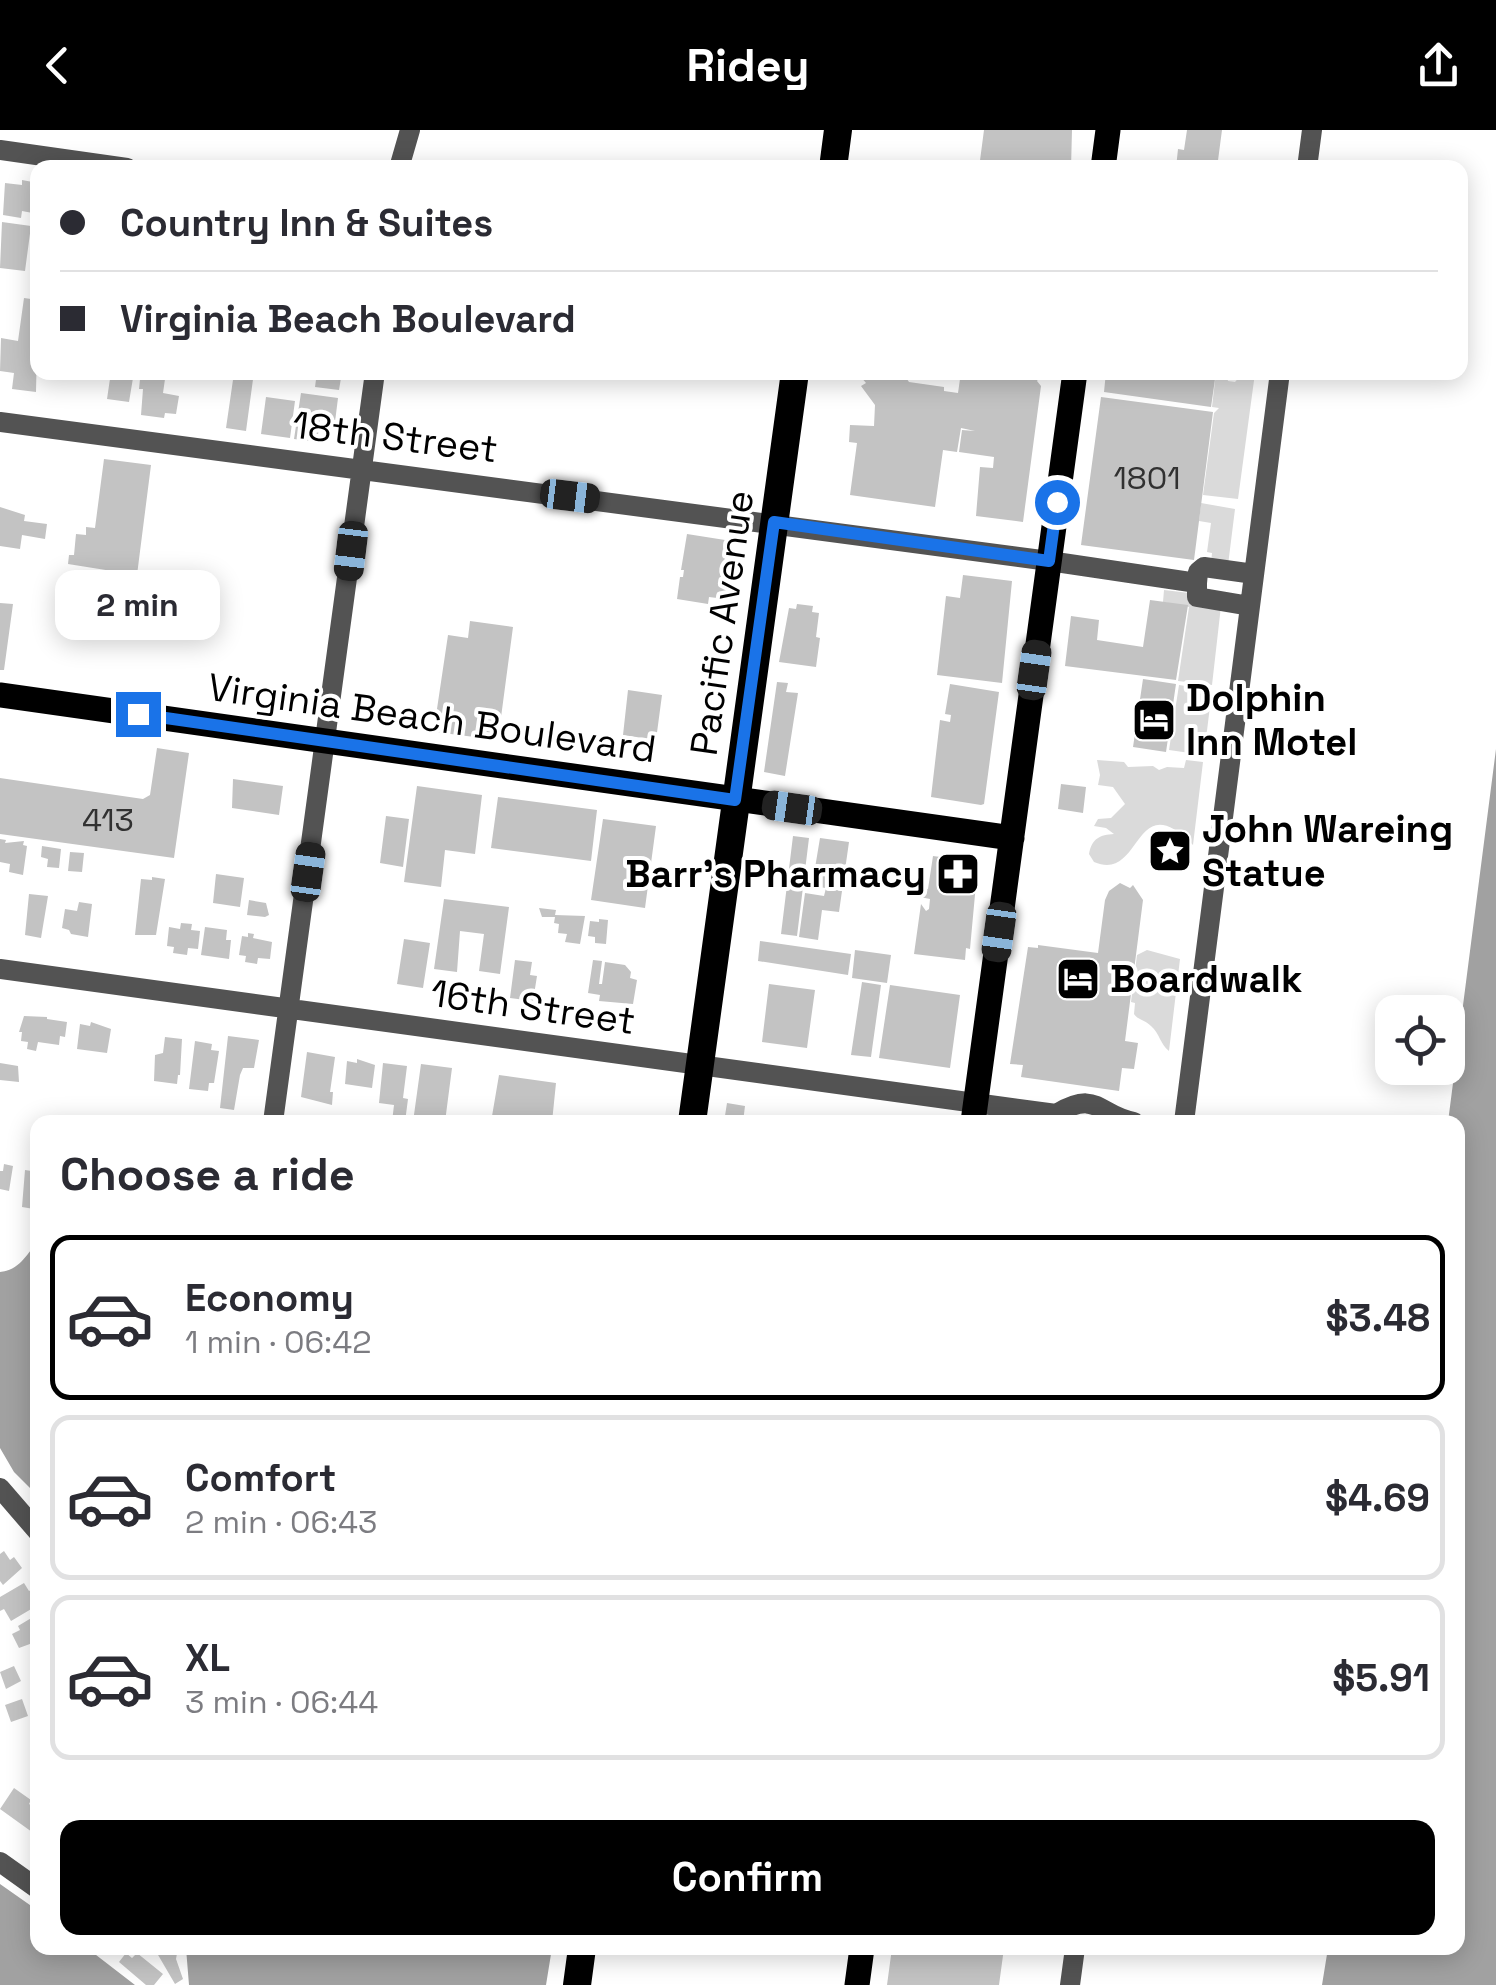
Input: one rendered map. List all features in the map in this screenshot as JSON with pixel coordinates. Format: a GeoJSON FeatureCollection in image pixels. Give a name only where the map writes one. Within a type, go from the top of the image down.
{"type":"FeatureCollection","features":[{"type":"Feature","properties":{"kind":"highway"},"geometry":{"type":"LineString","coordinates":[[816,160],[820,130]]}},
{"type":"Feature","properties":{"kind":"highway"},"geometry":{"type":"LineString","coordinates":[[834,160],[838,130]]}},
{"type":"Feature","properties":{"kind":"highway","name":"Pacific Avenue"},"geometry":{"type":"LineString","coordinates":[[693,1115],[794,380]]}},
{"type":"Feature","properties":{"kind":"highway"},"geometry":{"type":"LineString","coordinates":[[576,1985],[581,1955]]}},
{"type":"Feature","properties":{"kind":"main road"},"geometry":{"type":"LineString","coordinates":[[1104,160],[1108,130]]}},
{"type":"Feature","properties":{"kind":"main road"},"geometry":{"type":"LineString","coordinates":[[974,1113],[1074,380]]}},
{"type":"Feature","properties":{"kind":"main road","name":"Virginia Beach Boulevard"},"geometry":{"type":"LineString","coordinates":[[0,694],[1012,838]]}},
{"type":"Feature","properties":{"kind":"main road"},"geometry":{"type":"LineString","coordinates":[[857,1985],[861,1955]]}},
{"type":"Feature","properties":{"kind":"street"},"geometry":{"type":"LineString","coordinates":[[402,160],[410,130]]}},
{"type":"Feature","properties":{"kind":"street"},"geometry":{"type":"LineString","coordinates":[[1308,160],[1312,130]]}},
{"type":"Feature","properties":{"kind":"street"},"geometry":{"type":"LineString","coordinates":[[0,150],[70,160]]}},
{"type":"Feature","properties":{"kind":"street"},"geometry":{"type":"LineString","coordinates":[[274,1115],[374,380]]}},
{"type":"Feature","properties":{"kind":"street"},"geometry":{"type":"LineString","coordinates":[[1185,1115],[1279,380]]}},
{"type":"Feature","properties":{"kind":"street","name":"18th Street"},"geometry":{"type":"LineString","coordinates":[[0,422],[774,522],[1197,582]]}},
{"type":"Feature","properties":{"kind":"street","name":"18th Street"},"geometry":{"type":"LineString","coordinates":[[1250,606],[1197,597],[1198,572],[1204,567],[1254,574]]}},
{"type":"Feature","properties":{"kind":"street","name":"16th Street"},"geometry":{"type":"LineString","coordinates":[[0,969],[700,1065],[974,1113],[1009,1115]]}},
{"type":"Feature","properties":{"kind":"street","name":"16th Street"},"geometry":{"type":"LineString","coordinates":[[1065,1115],[1076,1102],[1102,1106],[1113,1115]]}},
{"type":"Feature","properties":{"kind":"street"},"geometry":{"type":"LineString","coordinates":[[0,1488],[30,1523]]}},
{"type":"Feature","properties":{"kind":"street"},"geometry":{"type":"LineString","coordinates":[[0,1862],[30,1883]]}},
{"type":"Feature","properties":{"kind":"street"},"geometry":{"type":"LineString","coordinates":[[1070,1985],[1075,1955]]}},
{"type":"Feature","properties":{"kind":"shaded area"},"geometry":{"type":"Polygon","coordinates":[[[1215,380],[1254,380],[1238,499],[1203,495],[1214,413],[1219,408],[1212,407],[1215,380]]]}},
{"type":"Feature","properties":{"kind":"shaded area"},"geometry":{"type":"Polygon","coordinates":[[[1201,503],[1235,509],[1228,565],[1211,563],[1212,553],[1207,552],[1211,523],[1199,521],[1201,503]]]}},
{"type":"Feature","properties":{"kind":"shaded area"},"geometry":{"type":"Polygon","coordinates":[[[1164,590],[1189,593],[1221,606],[1212,685],[1178,681],[1189,607],[1163,602],[1164,590]]]}},
{"type":"Feature","properties":{"kind":"shaded area"},"geometry":{"type":"Polygon","coordinates":[[[1179,685],[1212,690],[1204,755],[1169,750],[1179,685]]]}},
{"type":"Feature","properties":{"kind":"shaded area"},"geometry":{"type":"Polygon","coordinates":[[[1496,749],[1496,1985],[1322,1985],[1327,1955],[1465,1955],[1465,1115],[1449,1115],[1453,1085],[1465,1085],[1464,995],[1496,749]]]}},
{"type":"Feature","properties":{"kind":"shaded area"},"geometry":{"type":"Polygon","coordinates":[[[1097,760],[1159,770],[1184,768],[1186,760],[1203,762],[1193,845],[1174,829],[1159,825],[1148,829],[1122,860],[1110,865],[1094,862],[1089,854],[1095,841],[1114,834],[1094,826],[1098,819],[1111,818],[1125,804],[1113,787],[1098,785],[1097,760]]]}},
{"type":"Feature","properties":{"kind":"shaded area"},"geometry":{"type":"Polygon","coordinates":[[[1147,950],[1180,959],[1169,1051],[1154,1029],[1134,1014],[1135,1003],[1131,1002],[1137,955],[1147,950]]]}},
{"type":"Feature","properties":{"kind":"shaded area"},"geometry":{"type":"Polygon","coordinates":[[[30,1251],[30,1488],[14,1472],[0,1448],[0,1272],[30,1251]]]}},
{"type":"Feature","properties":{"kind":"shaded area"},"geometry":{"type":"Polygon","coordinates":[[[0,1884],[30,1905],[30,1955],[96,1955],[135,1985],[0,1985],[0,1884]]]}},
{"type":"Feature","properties":{"kind":"shaded area"},"geometry":{"type":"Polygon","coordinates":[[[187,1955],[551,1955],[546,1985],[189,1985],[187,1955]]]}},
{"type":"Feature","properties":{"kind":"building"},"geometry":{"type":"Polygon","coordinates":[[[984,130],[1072,130],[1071,160],[980,160],[984,130]]]}},
{"type":"Feature","properties":{"kind":"building"},"geometry":{"type":"Polygon","coordinates":[[[1187,130],[1222,130],[1218,160],[1177,160],[1178,149],[1184,150],[1187,130]]]}},
{"type":"Feature","properties":{"kind":"building"},"geometry":{"type":"Polygon","coordinates":[[[22,180],[30,182],[30,212],[22,211],[21,218],[3,215],[5,183],[22,185],[22,180]]]}},
{"type":"Feature","properties":{"kind":"building"},"geometry":{"type":"Polygon","coordinates":[[[2,222],[30,226],[25,271],[0,268],[2,222]]]}},
{"type":"Feature","properties":{"kind":"building"},"geometry":{"type":"Polygon","coordinates":[[[24,298],[30,299],[30,380],[36,380],[36,392],[12,389],[14,373],[0,371],[1,338],[18,341],[24,298]]]}},
{"type":"Feature","properties":{"kind":"building"},"geometry":{"type":"Polygon","coordinates":[[[110,380],[133,380],[129,402],[107,399],[110,380]]]}},
{"type":"Feature","properties":{"kind":"building"},"geometry":{"type":"Polygon","coordinates":[[[140,380],[165,380],[163,393],[179,396],[176,414],[165,413],[164,418],[141,415],[143,389],[139,389],[140,380]]]}},
{"type":"Feature","properties":{"kind":"building"},"geometry":{"type":"Polygon","coordinates":[[[233,380],[253,380],[246,431],[226,428],[233,380]]]}},
{"type":"Feature","properties":{"kind":"building"},"geometry":{"type":"Polygon","coordinates":[[[316,380],[341,380],[339,390],[315,387],[316,380]]]}},
{"type":"Feature","properties":{"kind":"building"},"geometry":{"type":"Polygon","coordinates":[[[863,380],[908,380],[958,393],[960,380],[1038,380],[1041,386],[1023,522],[976,516],[980,467],[993,468],[994,457],[959,452],[962,430],[975,431],[961,428],[957,452],[943,450],[935,507],[850,495],[857,443],[849,442],[850,425],[874,426],[875,405],[861,386],[866,383],[863,380]]]}},
{"type":"Feature","properties":{"kind":"building"},"geometry":{"type":"Polygon","coordinates":[[[1105,380],[1215,380],[1211,407],[1104,392],[1105,380]]]}},
{"type":"Feature","properties":{"kind":"building"},"geometry":{"type":"Polygon","coordinates":[[[301,393],[338,398],[335,422],[320,420],[317,442],[294,439],[301,393]]]}},
{"type":"Feature","properties":{"kind":"building"},"geometry":{"type":"Polygon","coordinates":[[[266,397],[295,401],[290,438],[261,434],[266,397]]]}},
{"type":"Feature","properties":{"kind":"building"},"geometry":{"type":"Polygon","coordinates":[[[1101,397],[1213,412],[1194,560],[1081,545],[1101,397]]]}},
{"type":"Feature","properties":{"kind":"building"},"geometry":{"type":"Polygon","coordinates":[[[104,459],[151,465],[137,575],[68,564],[69,555],[74,555],[76,534],[86,535],[86,527],[95,528],[104,459]]]}},
{"type":"Feature","properties":{"kind":"building"},"geometry":{"type":"Polygon","coordinates":[[[0,507],[25,515],[24,521],[47,524],[45,539],[22,535],[20,549],[0,546],[0,507]]]}},
{"type":"Feature","properties":{"kind":"building"},"geometry":{"type":"Polygon","coordinates":[[[687,534],[725,540],[725,559],[734,561],[729,593],[709,597],[708,604],[677,599],[687,534]]]}},
{"type":"Feature","properties":{"kind":"building"},"geometry":{"type":"Polygon","coordinates":[[[963,575],[1012,581],[1002,683],[937,675],[946,596],[960,598],[963,575]]]}},
{"type":"Feature","properties":{"kind":"building"},"geometry":{"type":"Polygon","coordinates":[[[1150,600],[1188,605],[1176,680],[1065,666],[1071,616],[1099,620],[1097,640],[1143,647],[1150,600]]]}},
{"type":"Feature","properties":{"kind":"building"},"geometry":{"type":"Polygon","coordinates":[[[162,601],[184,604],[182,618],[160,616],[162,601]]]}},
{"type":"Feature","properties":{"kind":"building"},"geometry":{"type":"Polygon","coordinates":[[[0,603],[13,604],[4,670],[0,670],[0,603]]]}},
{"type":"Feature","properties":{"kind":"building"},"geometry":{"type":"Polygon","coordinates":[[[797,604],[813,606],[812,612],[819,613],[816,667],[779,662],[789,608],[796,609],[797,604]]]}},
{"type":"Feature","properties":{"kind":"building"},"geometry":{"type":"Polygon","coordinates":[[[470,621],[513,627],[498,740],[434,729],[448,635],[468,638],[470,621]]]}},
{"type":"Feature","properties":{"kind":"building","name":"Dolphin Inn Motel"},"geometry":{"type":"Polygon","coordinates":[[[1143,679],[1176,684],[1166,752],[1133,747],[1143,679]]]}},
{"type":"Feature","properties":{"kind":"building"},"geometry":{"type":"Polygon","coordinates":[[[777,682],[788,683],[786,692],[798,693],[785,776],[764,772],[777,682]]]}},
{"type":"Feature","properties":{"kind":"building"},"geometry":{"type":"Polygon","coordinates":[[[950,684],[999,692],[981,805],[931,797],[940,720],[950,722],[951,715],[945,714],[950,684]]]}},
{"type":"Feature","properties":{"kind":"building"},"geometry":{"type":"Polygon","coordinates":[[[628,690],[662,695],[656,740],[623,735],[628,690]]]}},
{"type":"Feature","properties":{"kind":"building"},"geometry":{"type":"Polygon","coordinates":[[[157,748],[189,753],[174,858],[0,834],[0,778],[143,799],[150,795],[157,748]]]}},
{"type":"Feature","properties":{"kind":"building"},"geometry":{"type":"Polygon","coordinates":[[[233,779],[283,786],[279,815],[232,808],[233,779]]]}},
{"type":"Feature","properties":{"kind":"building"},"geometry":{"type":"Polygon","coordinates":[[[1061,784],[1086,787],[1083,813],[1058,809],[1061,784]]]}},
{"type":"Feature","properties":{"kind":"building"},"geometry":{"type":"Polygon","coordinates":[[[417,786],[482,795],[475,854],[445,850],[441,887],[404,882],[417,786]]]}},
{"type":"Feature","properties":{"kind":"building"},"geometry":{"type":"Polygon","coordinates":[[[498,797],[597,810],[591,861],[491,848],[498,797]]]}},
{"type":"Feature","properties":{"kind":"building"},"geometry":{"type":"Polygon","coordinates":[[[386,816],[409,819],[403,867],[380,863],[386,816]]]}},
{"type":"Feature","properties":{"kind":"building"},"geometry":{"type":"Polygon","coordinates":[[[603,819],[656,826],[645,908],[591,900],[603,819]]]}},
{"type":"Feature","properties":{"kind":"building"},"geometry":{"type":"Polygon","coordinates":[[[793,836],[809,838],[797,936],[781,934],[793,836]]]}},
{"type":"Feature","properties":{"kind":"building"},"geometry":{"type":"Polygon","coordinates":[[[820,838],[849,842],[839,912],[822,910],[818,940],[799,937],[805,893],[824,896],[826,888],[812,886],[820,838]]]}},
{"type":"Feature","properties":{"kind":"building"},"geometry":{"type":"Polygon","coordinates":[[[0,839],[5,843],[24,841],[27,846],[23,875],[9,872],[10,864],[0,862],[0,839]]]}},
{"type":"Feature","properties":{"kind":"building"},"geometry":{"type":"Polygon","coordinates":[[[42,846],[61,849],[59,868],[47,867],[48,859],[41,857],[42,846]]]}},
{"type":"Feature","properties":{"kind":"building"},"geometry":{"type":"Polygon","coordinates":[[[70,852],[84,853],[82,872],[68,871],[70,852]]]}},
{"type":"Feature","properties":{"kind":"building"},"geometry":{"type":"Polygon","coordinates":[[[933,856],[978,862],[970,949],[966,948],[965,960],[914,954],[921,904],[926,911],[929,909],[930,899],[920,897],[921,888],[928,889],[933,856]]]}},
{"type":"Feature","properties":{"kind":"building"},"geometry":{"type":"Polygon","coordinates":[[[216,874],[244,878],[240,907],[213,903],[216,874]]]}},
{"type":"Feature","properties":{"kind":"building"},"geometry":{"type":"Polygon","coordinates":[[[141,879],[165,879],[156,935],[135,935],[141,879]]]}},
{"type":"Feature","properties":{"kind":"building","name":"Boardwalk"},"geometry":{"type":"Polygon","coordinates":[[[1120,883],[1130,888],[1133,885],[1143,900],[1125,1041],[1138,1043],[1134,1069],[1122,1068],[1119,1091],[1021,1077],[1023,1065],[1010,1064],[1028,947],[1098,953],[1105,900],[1120,883]]]}},
{"type":"Feature","properties":{"kind":"building"},"geometry":{"type":"Polygon","coordinates":[[[29,894],[48,896],[41,938],[25,935],[29,894]]]}},
{"type":"Feature","properties":{"kind":"building"},"geometry":{"type":"Polygon","coordinates":[[[444,899],[509,907],[500,974],[479,971],[484,934],[460,931],[457,972],[434,969],[444,899]]]}},
{"type":"Feature","properties":{"kind":"building"},"geometry":{"type":"Polygon","coordinates":[[[249,900],[266,903],[269,915],[247,915],[249,900]]]}},
{"type":"Feature","properties":{"kind":"building"},"geometry":{"type":"Polygon","coordinates":[[[79,902],[92,904],[88,937],[62,928],[65,909],[77,911],[79,902]]]}},
{"type":"Feature","properties":{"kind":"building"},"geometry":{"type":"Polygon","coordinates":[[[539,908],[556,910],[555,915],[585,916],[580,944],[565,942],[567,934],[558,933],[555,917],[542,917],[539,908]]]}},
{"type":"Feature","properties":{"kind":"building"},"geometry":{"type":"Polygon","coordinates":[[[608,920],[606,944],[595,943],[595,937],[588,936],[590,921],[608,920]]]}},
{"type":"Feature","properties":{"kind":"building"},"geometry":{"type":"Polygon","coordinates":[[[181,923],[192,924],[191,930],[200,931],[198,949],[188,948],[187,955],[173,953],[174,947],[167,946],[169,927],[180,929],[181,923]]]}},
{"type":"Feature","properties":{"kind":"building"},"geometry":{"type":"Polygon","coordinates":[[[205,927],[227,930],[226,940],[231,940],[229,959],[201,955],[205,927]]]}},
{"type":"Feature","properties":{"kind":"building"},"geometry":{"type":"Polygon","coordinates":[[[248,933],[272,942],[270,959],[258,958],[257,964],[245,962],[246,956],[239,955],[242,936],[248,937],[248,933]]]}},
{"type":"Feature","properties":{"kind":"building"},"geometry":{"type":"Polygon","coordinates":[[[404,939],[430,943],[423,988],[397,984],[404,939]]]}},
{"type":"Feature","properties":{"kind":"building"},"geometry":{"type":"Polygon","coordinates":[[[760,941],[851,954],[848,975],[758,961],[760,941]]]}},
{"type":"Feature","properties":{"kind":"building"},"geometry":{"type":"Polygon","coordinates":[[[855,950],[891,955],[887,983],[852,978],[855,950]]]}},
{"type":"Feature","properties":{"kind":"building"},"geometry":{"type":"Polygon","coordinates":[[[515,960],[532,962],[530,975],[537,976],[533,1001],[510,998],[515,960]]]}},
{"type":"Feature","properties":{"kind":"building"},"geometry":{"type":"Polygon","coordinates":[[[593,960],[602,961],[599,984],[605,962],[625,965],[631,972],[630,978],[637,980],[633,1004],[599,1001],[600,995],[588,993],[593,960]]]}},
{"type":"Feature","properties":{"kind":"building"},"geometry":{"type":"Polygon","coordinates":[[[862,982],[881,985],[871,1057],[851,1055],[862,982]]]}},
{"type":"Feature","properties":{"kind":"building"},"geometry":{"type":"Polygon","coordinates":[[[769,984],[815,990],[807,1048],[762,1042],[769,984]]]}},
{"type":"Feature","properties":{"kind":"building"},"geometry":{"type":"Polygon","coordinates":[[[890,985],[960,995],[950,1068],[879,1058],[890,985]]]}},
{"type":"Feature","properties":{"kind":"building"},"geometry":{"type":"Polygon","coordinates":[[[24,1016],[67,1022],[65,1037],[60,1036],[59,1045],[38,1042],[36,1051],[27,1049],[28,1042],[21,1041],[19,1032],[24,1016]]]}},
{"type":"Feature","properties":{"kind":"building"},"geometry":{"type":"Polygon","coordinates":[[[91,1022],[111,1029],[107,1053],[77,1049],[80,1024],[90,1026],[91,1022]]]}},
{"type":"Feature","properties":{"kind":"building"},"geometry":{"type":"Polygon","coordinates":[[[228,1036],[259,1040],[254,1068],[243,1068],[240,1075],[234,1110],[220,1108],[228,1036]]]}},
{"type":"Feature","properties":{"kind":"building"},"geometry":{"type":"Polygon","coordinates":[[[165,1037],[182,1039],[177,1084],[154,1081],[155,1055],[163,1053],[165,1037]]]}},
{"type":"Feature","properties":{"kind":"building"},"geometry":{"type":"Polygon","coordinates":[[[195,1041],[212,1044],[211,1050],[219,1051],[214,1083],[209,1083],[208,1091],[189,1089],[195,1041]]]}},
{"type":"Feature","properties":{"kind":"building"},"geometry":{"type":"Polygon","coordinates":[[[307,1052],[335,1057],[332,1105],[301,1097],[307,1052]]]}},
{"type":"Feature","properties":{"kind":"building"},"geometry":{"type":"Polygon","coordinates":[[[357,1059],[375,1065],[372,1088],[345,1084],[347,1061],[357,1063],[357,1059]]]}},
{"type":"Feature","properties":{"kind":"building"},"geometry":{"type":"Polygon","coordinates":[[[0,1063],[18,1066],[19,1082],[0,1080],[0,1063]]]}},
{"type":"Feature","properties":{"kind":"building"},"geometry":{"type":"Polygon","coordinates":[[[383,1063],[407,1066],[403,1098],[408,1099],[406,1115],[393,1115],[394,1105],[379,1103],[383,1063]]]}},
{"type":"Feature","properties":{"kind":"building"},"geometry":{"type":"Polygon","coordinates":[[[421,1064],[452,1068],[446,1115],[414,1115],[421,1064]]]}},
{"type":"Feature","properties":{"kind":"building"},"geometry":{"type":"Polygon","coordinates":[[[499,1075],[556,1083],[553,1115],[492,1115],[499,1075]]]}},
{"type":"Feature","properties":{"kind":"building"},"geometry":{"type":"Polygon","coordinates":[[[727,1103],[745,1106],[744,1115],[725,1115],[727,1103]]]}},
{"type":"Feature","properties":{"kind":"building"},"geometry":{"type":"Polygon","coordinates":[[[4,1164],[13,1166],[9,1191],[0,1189],[4,1164]]]}},
{"type":"Feature","properties":{"kind":"building"},"geometry":{"type":"Polygon","coordinates":[[[25,1170],[30,1171],[30,1208],[22,1207],[25,1170]]]}},
{"type":"Feature","properties":{"kind":"building"},"geometry":{"type":"Polygon","coordinates":[[[4,1551],[22,1568],[3,1585],[0,1554],[4,1551]]]}},
{"type":"Feature","properties":{"kind":"building"},"geometry":{"type":"Polygon","coordinates":[[[24,1583],[30,1590],[30,1610],[11,1621],[4,1609],[0,1611],[0,1597],[24,1583]]]}},
{"type":"Feature","properties":{"kind":"building"},"geometry":{"type":"Polygon","coordinates":[[[30,1619],[30,1644],[19,1648],[12,1634],[20,1630],[18,1626],[30,1619]]]}},
{"type":"Feature","properties":{"kind":"building"},"geometry":{"type":"Polygon","coordinates":[[[14,1666],[21,1681],[6,1689],[0,1672],[14,1666]]]}},
{"type":"Feature","properties":{"kind":"building"},"geometry":{"type":"Polygon","coordinates":[[[22,1699],[28,1716],[11,1722],[5,1705],[22,1699]]]}},
{"type":"Feature","properties":{"kind":"building"},"geometry":{"type":"Polygon","coordinates":[[[14,1788],[30,1799],[30,1831],[0,1809],[14,1788]]]}},
{"type":"Feature","properties":{"kind":"building"},"geometry":{"type":"Polygon","coordinates":[[[124,1955],[139,1955],[163,1974],[154,1985],[146,1985],[119,1962],[124,1955]]]}},
{"type":"Feature","properties":{"kind":"building"},"geometry":{"type":"Polygon","coordinates":[[[158,1955],[177,1955],[183,1979],[175,1984],[158,1955]]]}},
{"type":"Feature","properties":{"kind":"building"},"geometry":{"type":"Polygon","coordinates":[[[891,1955],[1003,1955],[999,1985],[887,1985],[891,1955]]]}},
{"type":"Feature","properties":{"kind":"place","name":"Dolphin Inn Motel"},"geometry":{"type":"Point","coordinates":[1154,720]}},
{"type":"Feature","properties":{"kind":"place","name":"John Wareing Statue"},"geometry":{"type":"Point","coordinates":[1170,851]}},
{"type":"Feature","properties":{"kind":"place","name":"Barr's Pharmacy"},"geometry":{"type":"Point","coordinates":[958,874]}},
{"type":"Feature","properties":{"kind":"place","name":"Boardwalk"},"geometry":{"type":"Point","coordinates":[1078,979]}},
{"type":"Feature","properties":{"kind":"route"},"geometry":{"type":"LineString","coordinates":[[138,714],[735,800],[774,522],[1049,561],[1057,502]]}}]}
